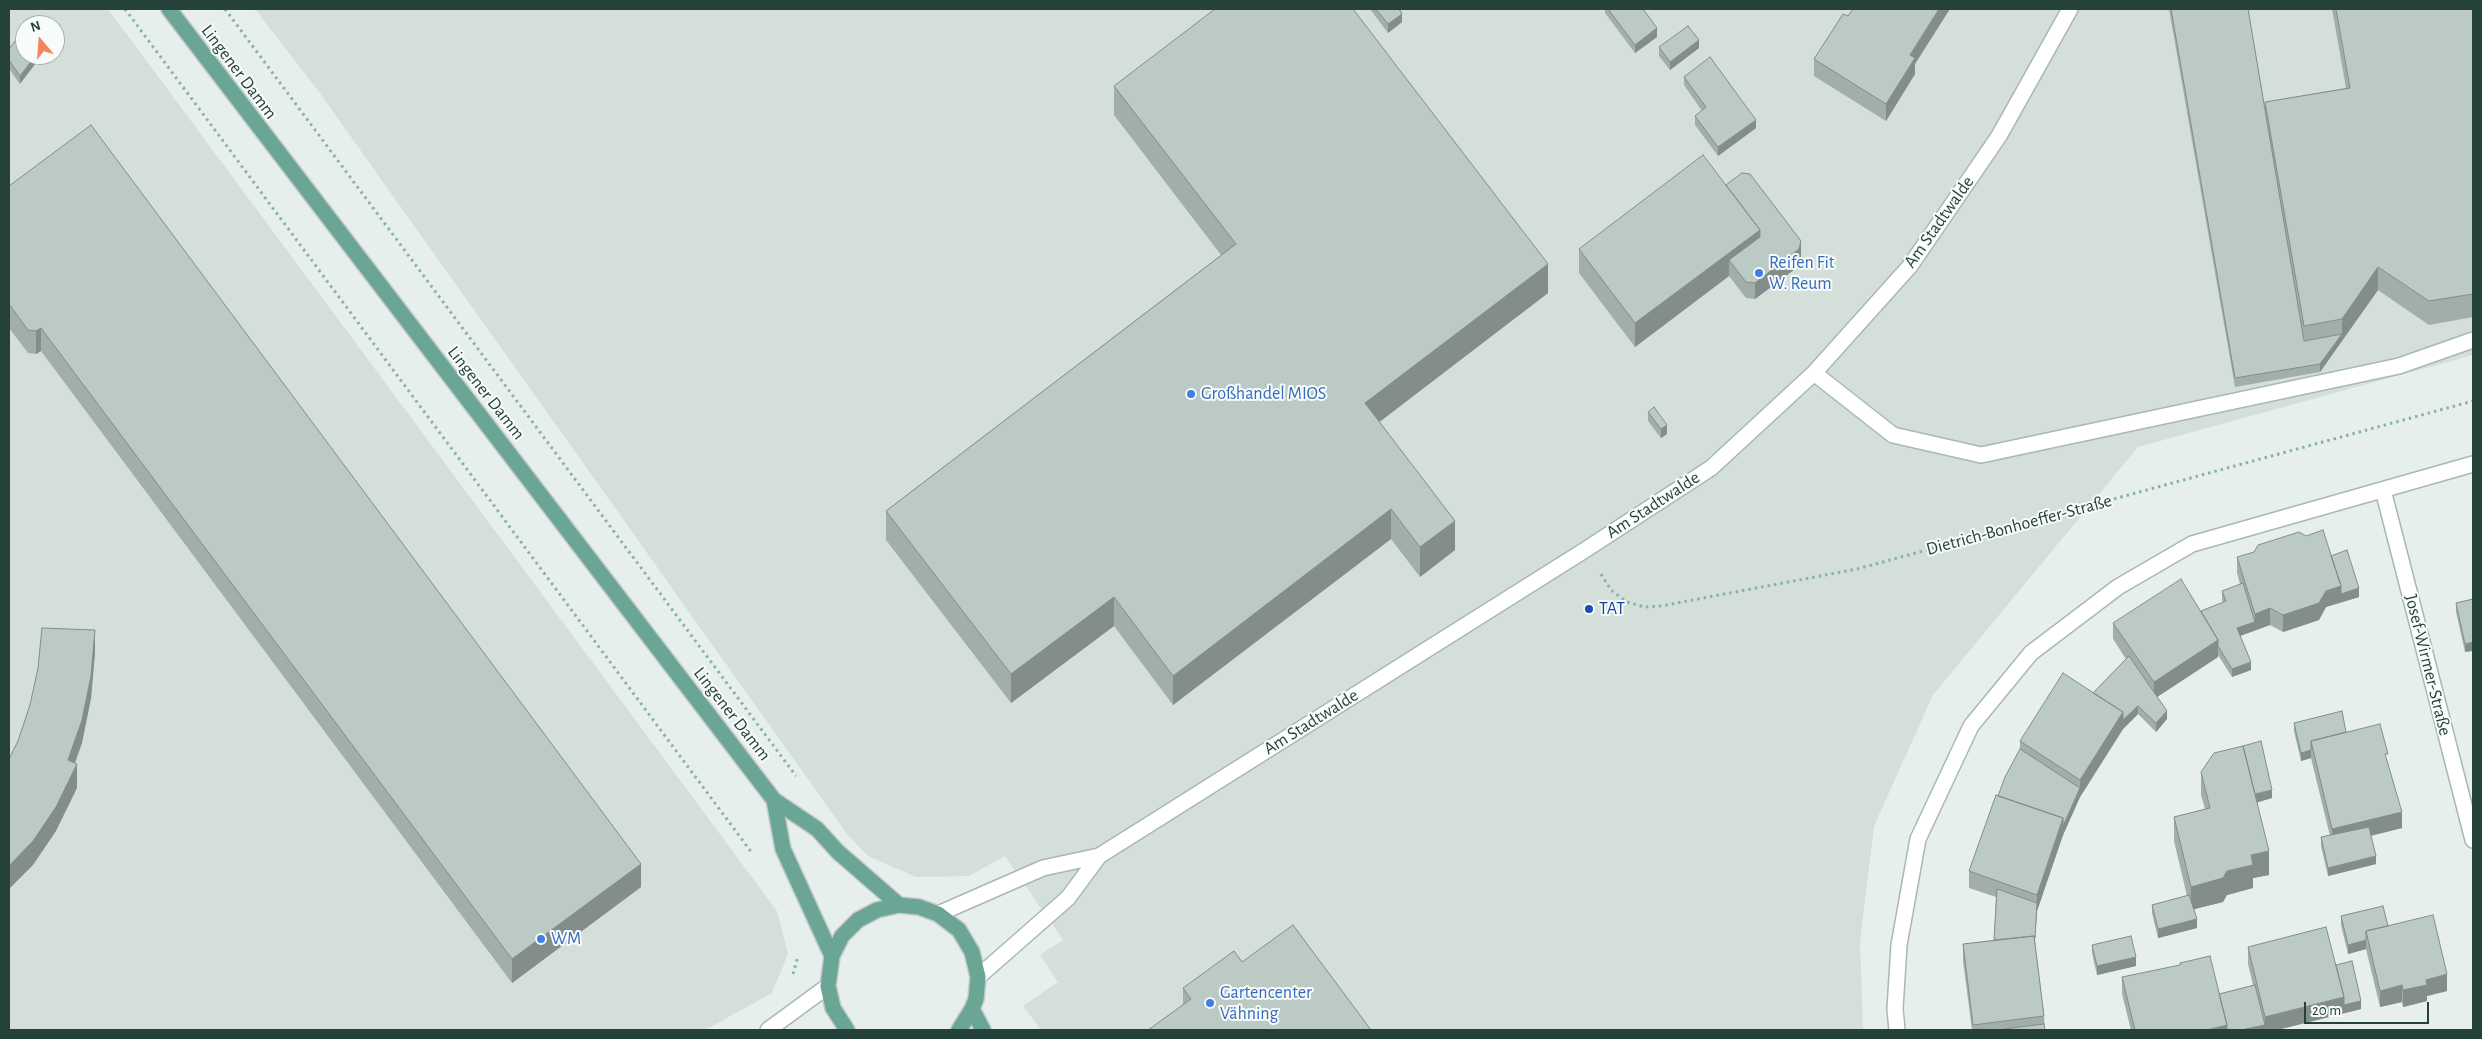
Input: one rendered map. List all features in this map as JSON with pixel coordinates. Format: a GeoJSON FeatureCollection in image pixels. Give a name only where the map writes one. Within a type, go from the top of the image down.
{"type":"FeatureCollection","features":[{"type":"Feature","properties":{"kind":"main road","name":"Lingener Damm"},"geometry":{"type":"LineString","coordinates":[[169,9],[774,800],[817,829],[838,852],[899,905]]}},
{"type":"Feature","properties":{"kind":"main road","name":"Lingener Damm"},"geometry":{"type":"LineString","coordinates":[[774,800],[783,849],[832,956]]}},
{"type":"Feature","properties":{"kind":"main road"},"geometry":{"type":"LineString","coordinates":[[847,1030],[833,1008],[828,986],[832,956],[842,936],[858,920],[877,910],[899,905],[919,907],[938,914],[958,930],[972,952],[978,977],[972,1009],[959,1030]]}},
{"type":"Feature","properties":{"kind":"main road"},"geometry":{"type":"LineString","coordinates":[[972,1009],[983,1030]]}},
{"type":"Feature","properties":{"kind":"street","name":"Am Stadtwalde"},"geometry":{"type":"LineString","coordinates":[[938,914],[1044,868],[1099,856],[1586,550],[1711,468],[1814,373],[1910,266],[1999,136],[2070,9]]}},
{"type":"Feature","properties":{"kind":"street"},"geometry":{"type":"LineString","coordinates":[[1814,373],[1893,435],[1981,455],[2399,366],[2473,340]]}},
{"type":"Feature","properties":{"kind":"street"},"geometry":{"type":"LineString","coordinates":[[1897,1030],[1894,1008],[1899,945],[1918,839],[1971,726],[2031,653],[2118,587],[2192,544],[2473,464]]}},
{"type":"Feature","properties":{"kind":"street","name":"Josef-Wirmer-Straße"},"geometry":{"type":"LineString","coordinates":[[2383,490],[2473,840]]}},
{"type":"Feature","properties":{"kind":"street","name":"Am Stadtwalde"},"geometry":{"type":"LineString","coordinates":[[978,977],[1068,898],[1099,856]]}},
{"type":"Feature","properties":{"kind":"street"},"geometry":{"type":"LineString","coordinates":[[768,1030],[828,986]]}},
{"type":"Feature","properties":{"kind":"path"},"geometry":{"type":"LineString","coordinates":[[125,9],[756,860]]}},
{"type":"Feature","properties":{"kind":"path"},"geometry":{"type":"LineString","coordinates":[[225,9],[800,781]]}},
{"type":"Feature","properties":{"kind":"path","name":"Dietrich-Bonhoeffer-Straße"},"geometry":{"type":"LineString","coordinates":[[1586,550],[1611,590],[1627,602],[1644,607],[1661,606],[1857,569],[2473,402]]}},
{"type":"Feature","properties":{"kind":"path"},"geometry":{"type":"LineString","coordinates":[[792,975],[798,957],[797,948]]}},
{"type":"Feature","properties":{"kind":"shaded area"},"geometry":{"type":"Polygon","coordinates":[[[9,9],[108,9],[777,911],[788,954],[772,993],[705,1030],[9,1030],[9,9]]]}},
{"type":"Feature","properties":{"kind":"shaded area"},"geometry":{"type":"Polygon","coordinates":[[[255,9],[2473,9],[2473,355],[2138,447],[1933,695],[1874,826],[1860,942],[1863,1030],[1041,1030],[1023,1006],[1058,982],[1040,955],[1063,940],[1005,856],[969,876],[916,877],[868,856],[847,834],[319,92],[255,9]]]}},
{"type":"Feature","properties":{"kind":"building"},"geometry":{"type":"Polygon","coordinates":[[[1215,9],[1353,9],[1548,264],[1365,403],[1455,521],[1420,547],[1391,509],[1173,676],[1114,597],[1011,674],[886,511],[1236,244],[1114,86],[1215,9]]]}},
{"type":"Feature","properties":{"kind":"building"},"geometry":{"type":"Polygon","coordinates":[[[1376,9],[1399,9],[1402,14],[1388,24],[1376,9]]]}},
{"type":"Feature","properties":{"kind":"building"},"geometry":{"type":"Polygon","coordinates":[[[1608,9],[1643,9],[1657,28],[1635,45],[1608,9]]]}},
{"type":"Feature","properties":{"kind":"building"},"geometry":{"type":"Polygon","coordinates":[[[1853,9],[1939,9],[1910,55],[1915,58],[1886,104],[1814,59],[1843,14],[1848,16],[1853,9]]]}},
{"type":"Feature","properties":{"kind":"building"},"geometry":{"type":"Polygon","coordinates":[[[2171,9],[2248,9],[2304,341],[2342,334],[2320,364],[2235,378],[2171,9]]]}},
{"type":"Feature","properties":{"kind":"building"},"geometry":{"type":"Polygon","coordinates":[[[2336,9],[2473,9],[2473,294],[2429,301],[2378,267],[2342,319],[2304,326],[2265,102],[2350,88],[2336,9]]]}},
{"type":"Feature","properties":{"kind":"building"},"geometry":{"type":"Polygon","coordinates":[[[1688,26],[1699,40],[1670,62],[1659,47],[1688,26]]]}},
{"type":"Feature","properties":{"kind":"building"},"geometry":{"type":"Polygon","coordinates":[[[15,41],[15,65],[28,65],[20,76],[9,60],[9,49],[15,41]]]}},
{"type":"Feature","properties":{"kind":"building"},"geometry":{"type":"Polygon","coordinates":[[[1710,57],[1756,120],[1718,147],[1695,116],[1706,107],[1684,77],[1710,57]]]}},
{"type":"Feature","properties":{"kind":"building"},"geometry":{"type":"Polygon","coordinates":[[[91,125],[641,864],[512,959],[41,328],[36,331],[28,330],[9,304],[9,186],[91,125]]]}},
{"type":"Feature","properties":{"kind":"building"},"geometry":{"type":"Polygon","coordinates":[[[1703,155],[1760,230],[1635,323],[1579,249],[1703,155]]]}},
{"type":"Feature","properties":{"kind":"building"},"geometry":{"type":"Polygon","coordinates":[[[1742,173],[1750,174],[1801,241],[1799,249],[1755,283],[1746,282],[1729,260],[1760,237],[1760,230],[1726,185],[1742,173]]]}},
{"type":"Feature","properties":{"kind":"building"},"geometry":{"type":"Polygon","coordinates":[[[1654,407],[1667,425],[1661,429],[1648,412],[1654,407]]]}},
{"type":"Feature","properties":{"kind":"building"},"geometry":{"type":"Polygon","coordinates":[[[2323,530],[2341,586],[2326,591],[2319,603],[2283,615],[2270,608],[2255,614],[2237,557],[2254,552],[2258,545],[2299,532],[2306,536],[2323,530]]]}},
{"type":"Feature","properties":{"kind":"building"},"geometry":{"type":"Polygon","coordinates":[[[2347,550],[2359,588],[2341,594],[2341,586],[2331,556],[2347,550]]]}},
{"type":"Feature","properties":{"kind":"building"},"geometry":{"type":"Polygon","coordinates":[[[2181,579],[2218,640],[2154,682],[2113,623],[2181,579]]]}},
{"type":"Feature","properties":{"kind":"building"},"geometry":{"type":"Polygon","coordinates":[[[2243,583],[2255,622],[2237,628],[2251,662],[2232,669],[2218,646],[2218,640],[2201,611],[2226,601],[2222,591],[2243,583]]]}},
{"type":"Feature","properties":{"kind":"building"},"geometry":{"type":"Polygon","coordinates":[[[2473,599],[2473,642],[2465,644],[2456,603],[2473,599]]]}},
{"type":"Feature","properties":{"kind":"building"},"geometry":{"type":"Polygon","coordinates":[[[42,628],[95,630],[91,676],[82,720],[68,760],[77,764],[56,807],[33,841],[9,866],[9,759],[18,741],[30,705],[38,668],[42,628]]]}},
{"type":"Feature","properties":{"kind":"building"},"geometry":{"type":"Polygon","coordinates":[[[2129,656],[2167,711],[2156,723],[2138,706],[2123,720],[2123,712],[2093,693],[2129,656]]]}},
{"type":"Feature","properties":{"kind":"building"},"geometry":{"type":"Polygon","coordinates":[[[2063,673],[2123,712],[2080,780],[2020,741],[2063,673]]]}},
{"type":"Feature","properties":{"kind":"building"},"geometry":{"type":"Polygon","coordinates":[[[2342,711],[2346,732],[2311,741],[2311,750],[2301,753],[2294,723],[2342,711]]]}},
{"type":"Feature","properties":{"kind":"building"},"geometry":{"type":"Polygon","coordinates":[[[2380,724],[2388,754],[2385,754],[2402,812],[2332,829],[2311,741],[2380,724]]]}},
{"type":"Feature","properties":{"kind":"building"},"geometry":{"type":"Polygon","coordinates":[[[2261,741],[2272,790],[2255,794],[2243,746],[2261,741]]]}},
{"type":"Feature","properties":{"kind":"building"},"geometry":{"type":"Polygon","coordinates":[[[2243,746],[2269,851],[2251,855],[2253,865],[2227,871],[2223,878],[2191,887],[2174,817],[2210,808],[2201,772],[2214,753],[2243,746]]]}},
{"type":"Feature","properties":{"kind":"building"},"geometry":{"type":"Polygon","coordinates":[[[2020,749],[2080,788],[2063,826],[2063,818],[1998,796],[2005,777],[2020,749]]]}},
{"type":"Feature","properties":{"kind":"building"},"geometry":{"type":"Polygon","coordinates":[[[1996,795],[2063,818],[2037,895],[1969,871],[1996,795]]]}},
{"type":"Feature","properties":{"kind":"building"},"geometry":{"type":"Polygon","coordinates":[[[2369,827],[2376,856],[2328,868],[2321,837],[2369,827]]]}},
{"type":"Feature","properties":{"kind":"building"},"geometry":{"type":"Polygon","coordinates":[[[1997,889],[2037,903],[2035,938],[2034,936],[1994,940],[1997,889]]]}},
{"type":"Feature","properties":{"kind":"building"},"geometry":{"type":"Polygon","coordinates":[[[2189,895],[2197,919],[2158,929],[2152,905],[2189,895]]]}},
{"type":"Feature","properties":{"kind":"building"},"geometry":{"type":"Polygon","coordinates":[[[2383,906],[2388,926],[2366,931],[2366,940],[2348,945],[2341,916],[2383,906]]]}},
{"type":"Feature","properties":{"kind":"building"},"geometry":{"type":"Polygon","coordinates":[[[2433,915],[2447,974],[2426,980],[2427,985],[2403,990],[2402,985],[2380,991],[2366,931],[2433,915]]]}},
{"type":"Feature","properties":{"kind":"building"},"geometry":{"type":"Polygon","coordinates":[[[1293,925],[1371,1030],[1148,1030],[1191,999],[1183,988],[1234,951],[1242,962],[1293,925]]]}},
{"type":"Feature","properties":{"kind":"building"},"geometry":{"type":"Polygon","coordinates":[[[2326,927],[2344,997],[2265,1017],[2248,947],[2326,927]]]}},
{"type":"Feature","properties":{"kind":"building"},"geometry":{"type":"Polygon","coordinates":[[[2034,936],[2044,1016],[1973,1025],[1963,944],[2034,936]]]}},
{"type":"Feature","properties":{"kind":"building"},"geometry":{"type":"Polygon","coordinates":[[[2131,936],[2136,957],[2097,966],[2092,945],[2131,936]]]}},
{"type":"Feature","properties":{"kind":"building"},"geometry":{"type":"Polygon","coordinates":[[[2210,956],[2227,1025],[2207,1030],[2135,1030],[2122,977],[2180,965],[2180,963],[2210,956]]]}},
{"type":"Feature","properties":{"kind":"building"},"geometry":{"type":"Polygon","coordinates":[[[2352,961],[2361,1001],[2344,1005],[2344,997],[2336,965],[2352,961]]]}},
{"type":"Feature","properties":{"kind":"building"},"geometry":{"type":"Polygon","coordinates":[[[2255,985],[2265,1025],[2241,1030],[2227,1030],[2219,994],[2255,985]]]}},
{"type":"Feature","properties":{"kind":"building"},"geometry":{"type":"Polygon","coordinates":[[[2044,1024],[2045,1030],[2004,1030],[2004,1029],[2044,1024]]]}},
{"type":"Feature","properties":{"kind":"place","name":"Reifen Fit W. Reum"},"geometry":{"type":"Point","coordinates":[1759,273]}},
{"type":"Feature","properties":{"kind":"place","name":"Großhandel MIOS"},"geometry":{"type":"Point","coordinates":[1191,394]}},
{"type":"Feature","properties":{"kind":"place","name":"TAT"},"geometry":{"type":"Point","coordinates":[1589,609]}},
{"type":"Feature","properties":{"kind":"place","name":"WM"},"geometry":{"type":"Point","coordinates":[541,939]}},
{"type":"Feature","properties":{"kind":"place","name":"Gartencenter Vähning"},"geometry":{"type":"Point","coordinates":[1210,1003]}}]}
